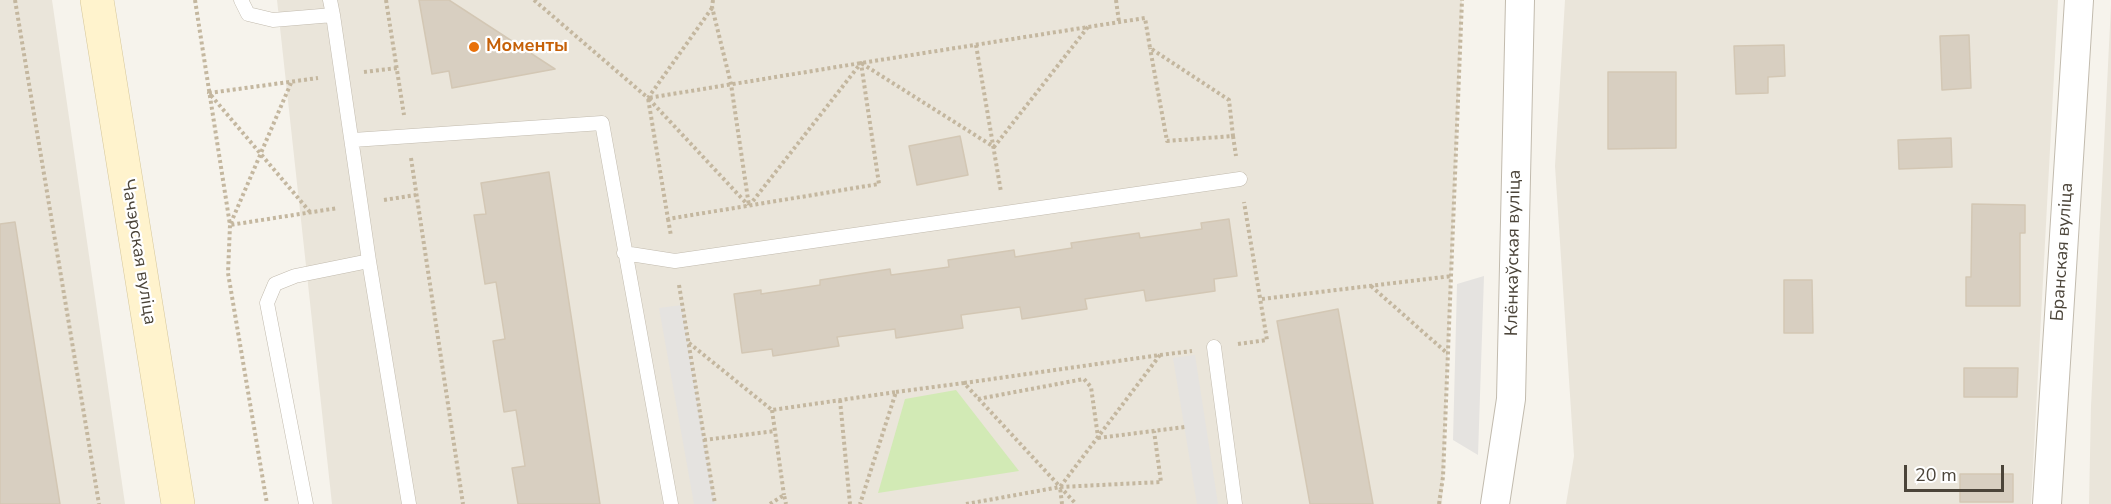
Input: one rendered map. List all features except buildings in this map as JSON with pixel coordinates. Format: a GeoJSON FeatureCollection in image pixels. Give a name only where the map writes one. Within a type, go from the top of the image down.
{"type":"FeatureCollection","features":[{"type":"Feature","properties":{"kind":"main road","name":"Чачэрская вуліца"},"geometry":{"type":"LineString","coordinates":[[97,0],[178,504]]}},
{"type":"Feature","properties":{"kind":"street","name":"Клёнкаўская вуліца"},"geometry":{"type":"LineString","coordinates":[[1495,504],[1511,399],[1520,0]]}},
{"type":"Feature","properties":{"kind":"street","name":"Бранская вуліца"},"geometry":{"type":"LineString","coordinates":[[2047,504],[2079,0]]}},
{"type":"Feature","properties":{"kind":"lane"},"geometry":{"type":"LineString","coordinates":[[241,0],[248,14],[273,20],[333,15]]}},
{"type":"Feature","properties":{"kind":"lane"},"geometry":{"type":"LineString","coordinates":[[330,0],[369,261],[409,504]]}},
{"type":"Feature","properties":{"kind":"lane"},"geometry":{"type":"LineString","coordinates":[[352,140],[602,123],[670,504]]}},
{"type":"Feature","properties":{"kind":"lane"},"geometry":{"type":"LineString","coordinates":[[624,253],[675,261],[1240,179]]}},
{"type":"Feature","properties":{"kind":"lane"},"geometry":{"type":"LineString","coordinates":[[306,504],[267,303],[275,284],[295,276],[369,261]]}},
{"type":"Feature","properties":{"kind":"lane"},"geometry":{"type":"LineString","coordinates":[[1214,347],[1235,504]]}},
{"type":"Feature","properties":{"kind":"path"},"geometry":{"type":"LineString","coordinates":[[15,0],[99,504]]}},
{"type":"Feature","properties":{"kind":"path"},"geometry":{"type":"LineString","coordinates":[[195,0],[230,225],[228,273],[267,504]]}},
{"type":"Feature","properties":{"kind":"path"},"geometry":{"type":"LineString","coordinates":[[386,0],[463,504]]}},
{"type":"Feature","properties":{"kind":"path"},"geometry":{"type":"LineString","coordinates":[[534,0],[648,98],[749,206]]}},
{"type":"Feature","properties":{"kind":"path"},"geometry":{"type":"LineString","coordinates":[[714,0],[712,7],[648,98],[715,504]]}},
{"type":"Feature","properties":{"kind":"path"},"geometry":{"type":"LineString","coordinates":[[1116,0],[1119,22]]}},
{"type":"Feature","properties":{"kind":"path"},"geometry":{"type":"LineString","coordinates":[[1438,504],[1443,477],[1449,354],[1462,0]]}},
{"type":"Feature","properties":{"kind":"path"},"geometry":{"type":"LineString","coordinates":[[712,7],[731,84],[749,206]]}},
{"type":"Feature","properties":{"kind":"path"},"geometry":{"type":"LineString","coordinates":[[648,98],[1145,18],[1167,141],[1233,136]]}},
{"type":"Feature","properties":{"kind":"path"},"geometry":{"type":"LineString","coordinates":[[994,147],[1088,27]]}},
{"type":"Feature","properties":{"kind":"path"},"geometry":{"type":"LineString","coordinates":[[976,45],[1004,213]]}},
{"type":"Feature","properties":{"kind":"path"},"geometry":{"type":"LineString","coordinates":[[772,410],[1267,340],[1229,100],[1150,48]]}},
{"type":"Feature","properties":{"kind":"path"},"geometry":{"type":"LineString","coordinates":[[749,206],[861,63]]}},
{"type":"Feature","properties":{"kind":"path"},"geometry":{"type":"LineString","coordinates":[[668,219],[879,184],[861,63]]}},
{"type":"Feature","properties":{"kind":"path"},"geometry":{"type":"LineString","coordinates":[[861,63],[994,147]]}},
{"type":"Feature","properties":{"kind":"path"},"geometry":{"type":"LineString","coordinates":[[209,93],[397,68]]}},
{"type":"Feature","properties":{"kind":"path"},"geometry":{"type":"LineString","coordinates":[[230,225],[292,82]]}},
{"type":"Feature","properties":{"kind":"path"},"geometry":{"type":"LineString","coordinates":[[209,93],[310,212]]}},
{"type":"Feature","properties":{"kind":"path"},"geometry":{"type":"LineString","coordinates":[[230,225],[416,195]]}},
{"type":"Feature","properties":{"kind":"path"},"geometry":{"type":"LineString","coordinates":[[1262,299],[1452,276]]}},
{"type":"Feature","properties":{"kind":"path"},"geometry":{"type":"LineString","coordinates":[[1371,286],[1449,354]]}},
{"type":"Feature","properties":{"kind":"path"},"geometry":{"type":"LineString","coordinates":[[688,343],[772,410],[786,504]]}},
{"type":"Feature","properties":{"kind":"path"},"geometry":{"type":"LineString","coordinates":[[1062,504],[1060,487],[1160,355]]}},
{"type":"Feature","properties":{"kind":"path"},"geometry":{"type":"LineString","coordinates":[[978,399],[1084,379],[1091,387],[1098,438]]}},
{"type":"Feature","properties":{"kind":"path"},"geometry":{"type":"LineString","coordinates":[[963,383],[1076,504]]}},
{"type":"Feature","properties":{"kind":"path"},"geometry":{"type":"LineString","coordinates":[[860,504],[896,393]]}},
{"type":"Feature","properties":{"kind":"path"},"geometry":{"type":"LineString","coordinates":[[840,400],[850,504]]}},
{"type":"Feature","properties":{"kind":"path"},"geometry":{"type":"LineString","coordinates":[[1098,438],[1185,427]]}},
{"type":"Feature","properties":{"kind":"path"},"geometry":{"type":"LineString","coordinates":[[704,440],[775,431]]}},
{"type":"Feature","properties":{"kind":"path"},"geometry":{"type":"LineString","coordinates":[[966,504],[1060,487],[1161,483],[1154,431]]}},
{"type":"Feature","properties":{"kind":"path"},"geometry":{"type":"LineString","coordinates":[[770,504],[784,495]]}},
{"type":"Feature","properties":{"kind":"shaded area"},"geometry":{"type":"Polygon","coordinates":[[[0,0],[52,0],[125,504],[0,504],[0,0]]]}},
{"type":"Feature","properties":{"kind":"shaded area"},"geometry":{"type":"Polygon","coordinates":[[[277,0],[1462,0],[1442,504],[332,504],[277,0]]]}},
{"type":"Feature","properties":{"kind":"shaded area"},"geometry":{"type":"Polygon","coordinates":[[[1565,0],[2058,0],[2031,504],[1566,504],[1574,456],[1555,166],[1565,0]]]}},
{"type":"Feature","properties":{"kind":"shaded area"},"geometry":{"type":"Polygon","coordinates":[[[2111,5],[2111,504],[2089,504],[2091,406],[2111,5]]]}},
{"type":"Feature","properties":{"kind":"shaded area"},"geometry":{"type":"Polygon","coordinates":[[[1484,276],[1478,455],[1453,440],[1457,284],[1484,276]]]}},
{"type":"Feature","properties":{"kind":"shaded area"},"geometry":{"type":"Polygon","coordinates":[[[682,305],[715,504],[694,504],[659,308],[682,305]]]}},
{"type":"Feature","properties":{"kind":"shaded area"},"geometry":{"type":"Polygon","coordinates":[[[1195,355],[1218,504],[1197,504],[1173,358],[1195,355]]]}},
{"type":"Feature","properties":{"kind":"green space"},"geometry":{"type":"Polygon","coordinates":[[[956,390],[1019,471],[878,493],[905,399],[956,390]]]}},
{"type":"Feature","properties":{"kind":"place","name":"Моменты"},"geometry":{"type":"Point","coordinates":[474,47]}}]}
